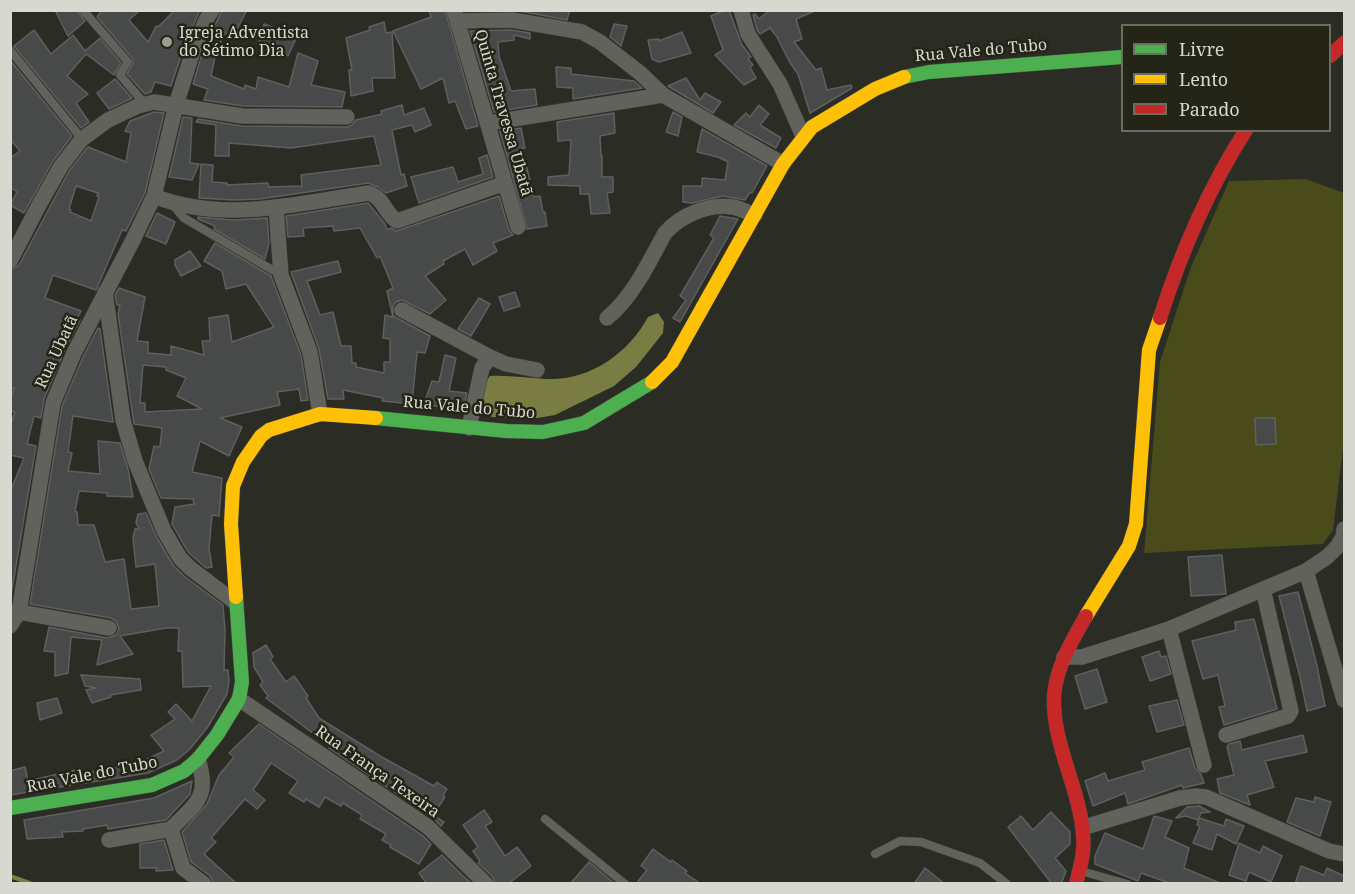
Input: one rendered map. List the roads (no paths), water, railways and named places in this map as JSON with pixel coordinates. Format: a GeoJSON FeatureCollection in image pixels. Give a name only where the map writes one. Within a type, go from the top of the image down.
{"type":"FeatureCollection","features":[{"type":"Feature","properties":{"kind":"street","name":"Rua Ubatã"},"geometry":{"type":"LineString","coordinates":[[10,626],[18,612],[53,403],[70,362],[154,196],[176,105],[193,51],[212,10]]}},
{"type":"Feature","properties":{"kind":"street"},"geometry":{"type":"LineString","coordinates":[[741,10],[748,34],[780,84],[803,136]]}},
{"type":"Feature","properties":{"kind":"street"},"geometry":{"type":"LineString","coordinates":[[455,16],[512,20],[582,32],[608,48],[663,94],[783,164]]}},
{"type":"Feature","properties":{"kind":"street","name":"Quinta Travessa Ubatã"},"geometry":{"type":"LineString","coordinates":[[455,16],[489,123],[518,227]]}},
{"type":"Feature","properties":{"kind":"street"},"geometry":{"type":"LineString","coordinates":[[1331,54],[1344,43]]}},
{"type":"Feature","properties":{"kind":"street","name":"Rua Vale do Tubo"},"geometry":{"type":"LineString","coordinates":[[10,808],[153,785],[184,771],[198,759],[217,735],[239,699],[242,682],[231,524],[233,486],[243,462],[261,436],[269,430],[320,414],[342,414],[469,428],[543,432],[580,425],[631,396],[657,378],[672,362],[783,164],[803,136],[821,121],[875,89],[910,75],[1121,57]]}},
{"type":"Feature","properties":{"kind":"street"},"geometry":{"type":"LineString","coordinates":[[489,123],[663,94]]}},
{"type":"Feature","properties":{"kind":"street"},"geometry":{"type":"LineString","coordinates":[[10,261],[61,166],[82,139],[108,120],[154,102],[242,116],[347,117]]}},
{"type":"Feature","properties":{"kind":"street"},"geometry":{"type":"LineString","coordinates":[[1082,876],[1085,828],[1058,734],[1054,695],[1064,657],[1129,546],[1133,535],[1136,524],[1149,350],[1178,262],[1223,166],[1245,132]]}},
{"type":"Feature","properties":{"kind":"street"},"geometry":{"type":"LineString","coordinates":[[154,196],[172,203],[236,211],[369,193],[379,198],[392,219],[397,221],[505,183]]}},
{"type":"Feature","properties":{"kind":"street"},"geometry":{"type":"LineString","coordinates":[[276,207],[281,275],[310,352],[320,414]]}},
{"type":"Feature","properties":{"kind":"street"},"geometry":{"type":"LineString","coordinates":[[607,318],[628,296],[665,233],[673,224],[706,208],[734,207],[755,215]]}},
{"type":"Feature","properties":{"kind":"street"},"geometry":{"type":"LineString","coordinates":[[105,292],[123,420],[135,461],[160,521],[180,558],[209,584],[236,603]]}},
{"type":"Feature","properties":{"kind":"street"},"geometry":{"type":"LineString","coordinates":[[402,310],[490,357],[506,364],[537,370]]}},
{"type":"Feature","properties":{"kind":"street"},"geometry":{"type":"LineString","coordinates":[[469,428],[482,368],[490,357]]}},
{"type":"Feature","properties":{"kind":"street"},"geometry":{"type":"LineString","coordinates":[[1064,657],[1082,657],[1169,629],[1306,571],[1337,547],[1343,537],[1344,529]]}},
{"type":"Feature","properties":{"kind":"street"},"geometry":{"type":"LineString","coordinates":[[1306,571],[1344,700]]}},
{"type":"Feature","properties":{"kind":"street"},"geometry":{"type":"LineString","coordinates":[[1226,735],[1288,716],[1291,711],[1263,589]]}},
{"type":"Feature","properties":{"kind":"street"},"geometry":{"type":"LineString","coordinates":[[18,612],[109,628]]}},
{"type":"Feature","properties":{"kind":"street"},"geometry":{"type":"LineString","coordinates":[[1169,629],[1204,765]]}},
{"type":"Feature","properties":{"kind":"street","name":"Rua França Texeira"},"geometry":{"type":"LineString","coordinates":[[239,699],[428,827],[486,884]]}},
{"type":"Feature","properties":{"kind":"street"},"geometry":{"type":"LineString","coordinates":[[109,840],[171,829],[193,807],[202,791],[204,780],[198,759]]}},
{"type":"Feature","properties":{"kind":"street"},"geometry":{"type":"LineString","coordinates":[[1085,828],[1180,798],[1206,797],[1329,851],[1344,854]]}},
{"type":"Feature","properties":{"kind":"street"},"geometry":{"type":"LineString","coordinates":[[171,829],[183,868],[204,884]]}},
{"type":"Feature","properties":{"kind":"lane"},"geometry":{"type":"LineString","coordinates":[[83,10],[128,62],[120,75],[146,104]]}},
{"type":"Feature","properties":{"kind":"lane"},"geometry":{"type":"LineString","coordinates":[[10,50],[82,139]]}},
{"type":"Feature","properties":{"kind":"lane"},"geometry":{"type":"LineString","coordinates":[[172,203],[184,218],[281,275]]}},
{"type":"Feature","properties":{"kind":"lane"},"geometry":{"type":"LineString","coordinates":[[545,819],[625,884]]}},
{"type":"Feature","properties":{"kind":"lane"},"geometry":{"type":"LineString","coordinates":[[875,854],[900,841],[921,843],[980,863],[1007,884]]}},
{"type":"Feature","properties":{"kind":"lane"},"geometry":{"type":"LineString","coordinates":[[1082,876],[1127,884]]}},
{"type":"Feature","properties":{"kind":"waterway"},"geometry":{"type":"LineString","coordinates":[[10,876],[32,884]]}},
{"type":"Feature","properties":{"kind":"place","name":"Igreja Adventista do Sétimo Dia"},"geometry":{"type":"Point","coordinates":[167,42]}}]}
